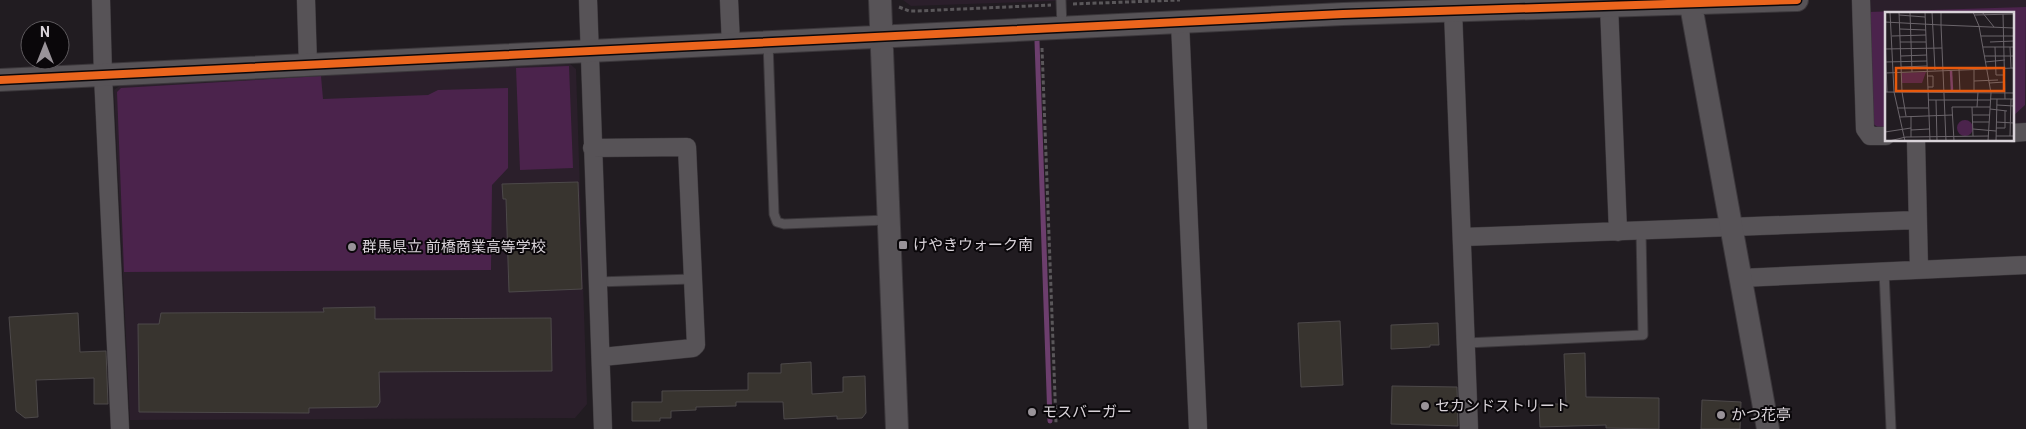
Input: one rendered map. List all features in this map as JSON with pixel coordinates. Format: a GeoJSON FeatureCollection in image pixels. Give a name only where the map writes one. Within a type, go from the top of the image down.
{"type":"FeatureCollection","features":[{"type":"Feature","properties":{"kind":"street"},"geometry":{"type":"LineString","coordinates":[[102,0],[103,75],[120,429]]}},
{"type":"Feature","properties":{"kind":"street"},"geometry":{"type":"LineString","coordinates":[[306,0],[308,65]]}},
{"type":"Feature","properties":{"kind":"street"},"geometry":{"type":"LineString","coordinates":[[588,0],[596,282],[602,357],[603,429]]}},
{"type":"Feature","properties":{"kind":"street"},"geometry":{"type":"LineString","coordinates":[[728,0],[731,44]]}},
{"type":"Feature","properties":{"kind":"street"},"geometry":{"type":"LineString","coordinates":[[0,80],[1453,10],[1491,4],[1609,5],[1691,1],[1797,0]]}},
{"type":"Feature","properties":{"kind":"street"},"geometry":{"type":"LineString","coordinates":[[1861,0],[1865,128],[1870,136],[1885,136]]}},
{"type":"Feature","properties":{"kind":"street"},"geometry":{"type":"LineString","coordinates":[[888,1],[882,37],[897,429]]}},
{"type":"Feature","properties":{"kind":"street"},"geometry":{"type":"LineString","coordinates":[[1691,1],[1768,429]]}},
{"type":"Feature","properties":{"kind":"street"},"geometry":{"type":"LineString","coordinates":[[1609,5],[1618,232]]}},
{"type":"Feature","properties":{"kind":"street"},"geometry":{"type":"LineString","coordinates":[[1453,10],[1469,429]]}},
{"type":"Feature","properties":{"kind":"street"},"geometry":{"type":"LineString","coordinates":[[1180,22],[1198,429]]}},
{"type":"Feature","properties":{"kind":"street"},"geometry":{"type":"LineString","coordinates":[[1916,141],[1919,269]]}},
{"type":"Feature","properties":{"kind":"street"},"geometry":{"type":"LineString","coordinates":[[592,148],[687,147],[696,345],[693,348],[602,357]]}},
{"type":"Feature","properties":{"kind":"street"},"geometry":{"type":"LineString","coordinates":[[1462,237],[1917,220]]}},
{"type":"Feature","properties":{"kind":"street"},"geometry":{"type":"LineString","coordinates":[[1740,278],[2026,265]]}},
{"type":"Feature","properties":{"kind":"lane"},"geometry":{"type":"LineString","coordinates":[[1061,2],[1062,28]]}},
{"type":"Feature","properties":{"kind":"lane"},"geometry":{"type":"LineString","coordinates":[[768,42],[774,214],[777,222],[784,224],[888,220]]}},
{"type":"Feature","properties":{"kind":"lane"},"geometry":{"type":"LineString","coordinates":[[1466,344],[1642,335],[1641,231]]}},
{"type":"Feature","properties":{"kind":"lane"},"geometry":{"type":"LineString","coordinates":[[1884,271],[1891,429]]}},
{"type":"Feature","properties":{"kind":"lane"},"geometry":{"type":"LineString","coordinates":[[596,282],[693,279]]}},
{"type":"Feature","properties":{"kind":"path"},"geometry":{"type":"LineString","coordinates":[[888,1],[909,11],[1061,2],[1180,0]]}},
{"type":"Feature","properties":{"kind":"path"},"geometry":{"type":"LineString","coordinates":[[1042,47],[1056,423]]}},
{"type":"Feature","properties":{"kind":"shaded area"},"geometry":{"type":"Polygon","coordinates":[[[903,0],[1078,0],[911,6],[903,0]]]}},
{"type":"Feature","properties":{"kind":"shaded area"},"geometry":{"type":"Polygon","coordinates":[[[1867,0],[2026,0],[2026,126],[2014,126],[2014,12],[1885,12],[1885,130],[1870,131],[1867,0]]]}},
{"type":"Feature","properties":{"kind":"shaded area"},"geometry":{"type":"Polygon","coordinates":[[[2026,7],[2025,105],[2014,115],[2014,12],[1885,12],[1885,128],[1879,128],[1872,123],[1868,12],[2026,7]]]}},
{"type":"Feature","properties":{"kind":"shaded area","name":"群馬県立 前橋商業高等学校"},"geometry":{"type":"Polygon","coordinates":[[[570,64],[576,69],[587,404],[575,418],[130,420],[114,90],[122,84],[570,64]]]}},
{"type":"Feature","properties":{"kind":"shaded area"},"geometry":{"type":"Polygon","coordinates":[[[569,66],[573,168],[520,170],[516,68],[569,66]]]}},
{"type":"Feature","properties":{"kind":"shaded area"},"geometry":{"type":"Polygon","coordinates":[[[321,76],[323,99],[428,95],[438,90],[508,88],[508,168],[492,185],[491,270],[124,272],[117,92],[121,88],[321,76]]]}},
{"type":"Feature","properties":{"kind":"building"},"geometry":{"type":"Polygon","coordinates":[[[578,182],[582,289],[509,292],[506,199],[503,199],[502,184],[578,182]]]}},
{"type":"Feature","properties":{"kind":"building"},"geometry":{"type":"Polygon","coordinates":[[[375,307],[375,319],[551,318],[552,371],[379,372],[380,402],[377,407],[309,408],[309,413],[139,412],[138,324],[159,324],[161,313],[324,312],[323,308],[375,307]]]}},
{"type":"Feature","properties":{"kind":"building"},"geometry":{"type":"Polygon","coordinates":[[[78,313],[80,352],[106,351],[108,404],[94,404],[94,378],[36,380],[38,417],[25,418],[16,411],[9,317],[78,313]]]}},
{"type":"Feature","properties":{"kind":"building"},"geometry":{"type":"Polygon","coordinates":[[[1340,321],[1343,385],[1301,387],[1298,323],[1340,321]]]}},
{"type":"Feature","properties":{"kind":"building"},"geometry":{"type":"Polygon","coordinates":[[[1438,323],[1439,345],[1391,349],[1391,325],[1438,323]]]}},
{"type":"Feature","properties":{"kind":"building"},"geometry":{"type":"Polygon","coordinates":[[[1585,353],[1586,397],[1659,398],[1659,429],[1606,428],[1606,425],[1540,427],[1539,404],[1566,404],[1564,354],[1585,353]]]}},
{"type":"Feature","properties":{"kind":"building"},"geometry":{"type":"Polygon","coordinates":[[[811,362],[812,394],[843,392],[843,377],[865,376],[866,413],[862,418],[837,419],[837,416],[784,419],[783,402],[736,402],[736,406],[696,407],[696,410],[671,411],[671,418],[660,418],[660,421],[632,421],[632,402],[662,402],[662,391],[748,390],[748,373],[781,373],[781,364],[811,362]]]}},
{"type":"Feature","properties":{"kind":"building","name":"セカンドストリート"},"geometry":{"type":"Polygon","coordinates":[[[1392,386],[1457,387],[1458,426],[1391,424],[1392,386]]]}},
{"type":"Feature","properties":{"kind":"building","name":"かつ花亭"},"geometry":{"type":"Polygon","coordinates":[[[1702,400],[1741,402],[1740,429],[1701,429],[1702,400]]]}},
{"type":"Feature","properties":{"kind":"waterway"},"geometry":{"type":"LineString","coordinates":[[1037,41],[1050,421]]}},
{"type":"Feature","properties":{"kind":"cycle path"},"geometry":{"type":"LineString","coordinates":[[0,80],[1343,14],[1797,0]]}},
{"type":"Feature","properties":{"kind":"place","name":"けやきウォーク南"},"geometry":{"type":"Point","coordinates":[903,245]}},
{"type":"Feature","properties":{"kind":"place","name":"群馬県立 前橋商業高等学校"},"geometry":{"type":"Point","coordinates":[352,247]}},
{"type":"Feature","properties":{"kind":"place","name":"セカンドストリート"},"geometry":{"type":"Point","coordinates":[1425,406]}},
{"type":"Feature","properties":{"kind":"place","name":"モスバーガー"},"geometry":{"type":"Point","coordinates":[1032,412]}},
{"type":"Feature","properties":{"kind":"place","name":"かつ花亭"},"geometry":{"type":"Point","coordinates":[1721,415]}}]}
